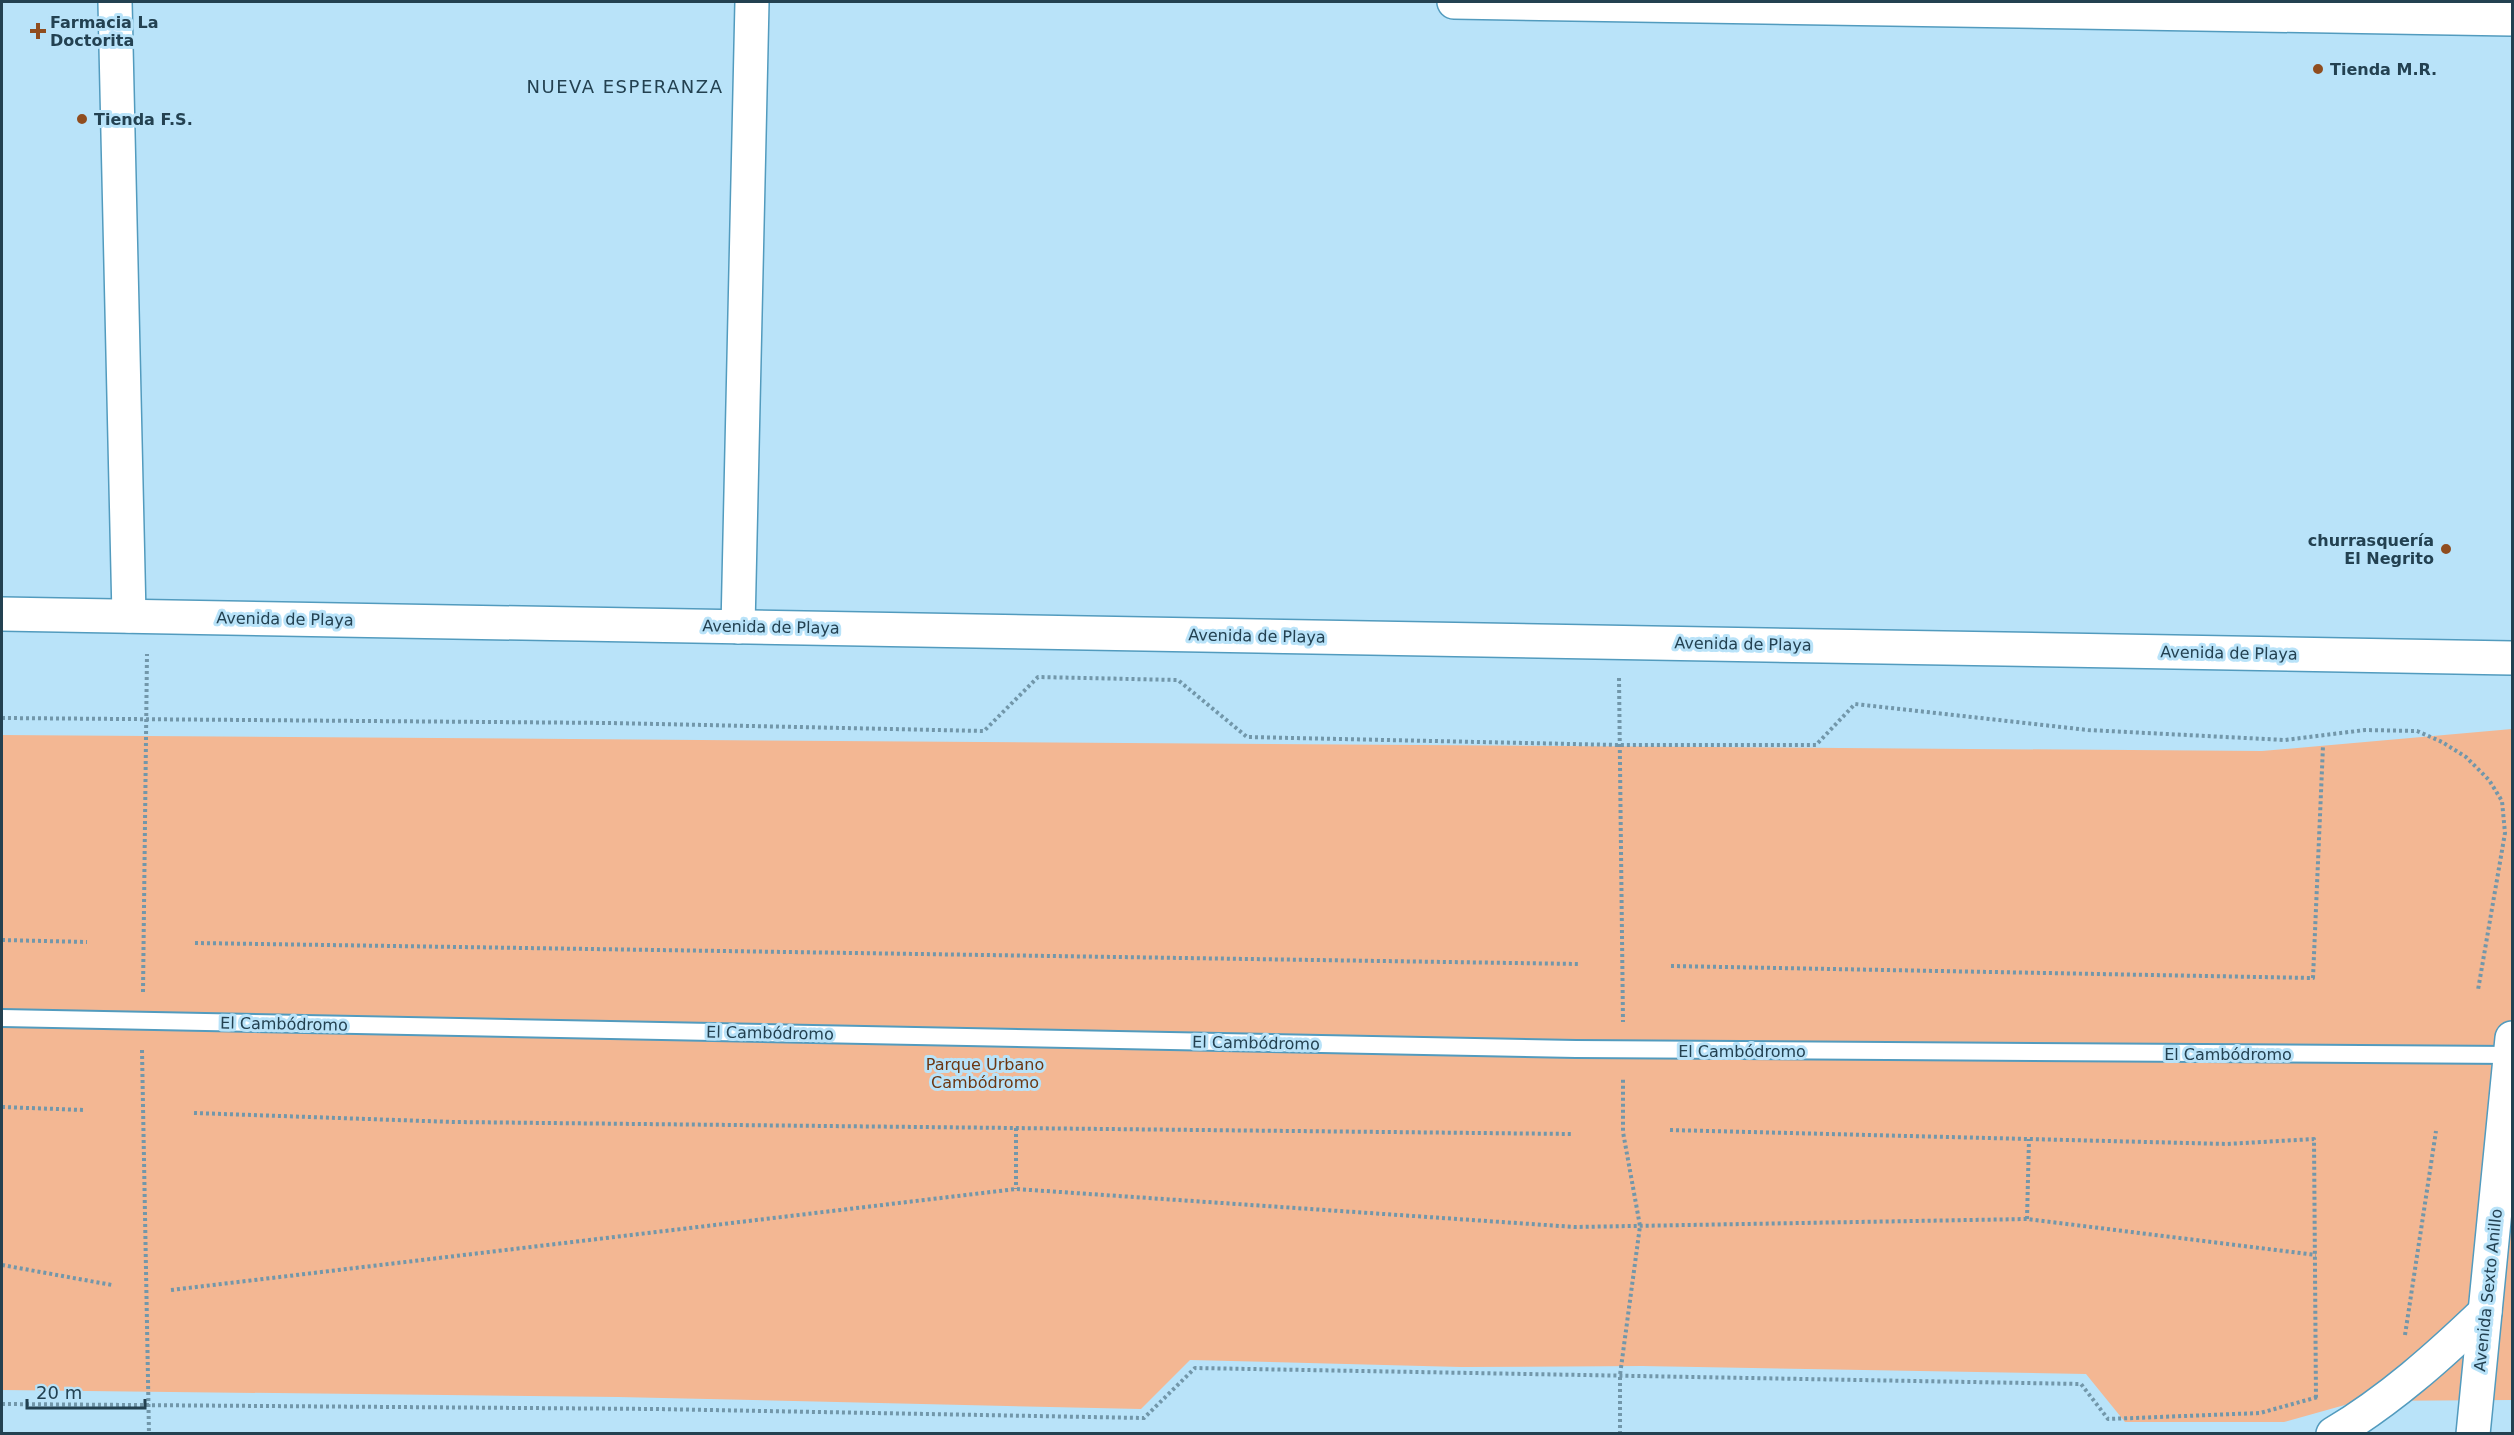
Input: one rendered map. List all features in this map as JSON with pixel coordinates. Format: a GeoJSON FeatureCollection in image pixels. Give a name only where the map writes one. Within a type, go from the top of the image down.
{"type":"FeatureCollection","features":[{"type":"Feature","properties":{"kind":"main road"},"geometry":{"type":"LineString","coordinates":[[115,2],[138,616]]}},
{"type":"Feature","properties":{"kind":"main road"},"geometry":{"type":"LineString","coordinates":[[738,627],[752,2]]}},
{"type":"Feature","properties":{"kind":"main road"},"geometry":{"type":"LineString","coordinates":[[1454,2],[2512,19]]}},
{"type":"Feature","properties":{"kind":"main road","name":"Avenida de Playa"},"geometry":{"type":"LineString","coordinates":[[2,614],[2512,658]]}},
{"type":"Feature","properties":{"kind":"main road","name":"Avenida Sexto Anillo"},"geometry":{"type":"LineString","coordinates":[[2473,1434],[2512,1050]]}},
{"type":"Feature","properties":{"kind":"main road"},"geometry":{"type":"LineString","coordinates":[[2333,1434],[2361,1417],[2429,1365],[2485,1312]]}},
{"type":"Feature","properties":{"kind":"lane","name":"El Cambódromo"},"geometry":{"type":"LineString","coordinates":[[2,1018],[1624,1050],[2512,1050]]}},
{"type":"Feature","properties":{"kind":"path"},"geometry":{"type":"LineString","coordinates":[[138,616],[146,719],[142,1113],[149,1434]]}},
{"type":"Feature","properties":{"kind":"path"},"geometry":{"type":"LineString","coordinates":[[1618,642],[1624,1050],[1623,1132],[1640,1226],[1620,1376],[1620,1434]]}},
{"type":"Feature","properties":{"kind":"path"},"geometry":{"type":"LineString","coordinates":[[2,718],[611,723],[984,731],[1038,677],[1178,680],[1247,737],[1619,745],[1816,744],[1855,704],[2088,730],[2284,740],[2366,730],[2417,731],[2466,757],[2488,780],[2502,801],[2505,833],[2478,990]]}},
{"type":"Feature","properties":{"kind":"path"},"geometry":{"type":"LineString","coordinates":[[1671,966],[2313,978],[2323,746]]}},
{"type":"Feature","properties":{"kind":"path"},"geometry":{"type":"LineString","coordinates":[[2,940],[87,942]]}},
{"type":"Feature","properties":{"kind":"path"},"geometry":{"type":"LineString","coordinates":[[195,943],[1579,964]]}},
{"type":"Feature","properties":{"kind":"path"},"geometry":{"type":"LineString","coordinates":[[2,1107],[84,1110]]}},
{"type":"Feature","properties":{"kind":"path"},"geometry":{"type":"LineString","coordinates":[[194,1113],[454,1122],[1572,1134]]}},
{"type":"Feature","properties":{"kind":"path"},"geometry":{"type":"LineString","coordinates":[[1016,1128],[1016,1188]]}},
{"type":"Feature","properties":{"kind":"path"},"geometry":{"type":"LineString","coordinates":[[1670,1130],[2227,1144],[2314,1139],[2316,1405]]}},
{"type":"Feature","properties":{"kind":"path"},"geometry":{"type":"LineString","coordinates":[[2404,1340],[2436,1131]]}},
{"type":"Feature","properties":{"kind":"path"},"geometry":{"type":"LineString","coordinates":[[2027,1219],[2030,1139]]}},
{"type":"Feature","properties":{"kind":"path"},"geometry":{"type":"LineString","coordinates":[[171,1290],[1016,1188],[1575,1227],[2027,1219],[2316,1255]]}},
{"type":"Feature","properties":{"kind":"path"},"geometry":{"type":"LineString","coordinates":[[2,1265],[112,1285]]}},
{"type":"Feature","properties":{"kind":"path"},"geometry":{"type":"LineString","coordinates":[[2,1404],[148,1407],[421,1406],[1144,1418],[1195,1368],[2081,1384],[2108,1419],[2260,1413],[2325,1395]]}},
{"type":"Feature","properties":{"kind":"green space","name":"Parque Urbano Cambódromo"},"geometry":{"type":"Polygon","coordinates":[[[2512,729],[2512,1400],[2359,1401],[2284,1422],[2125,1422],[2086,1374],[1642,1366],[1461,1367],[1190,1360],[1141,1409],[618,1397],[2,1390],[2,735],[2262,751],[2512,729]]]}},
{"type":"Feature","properties":{"kind":"place","name":"Farmacia La Doctorita"},"geometry":{"type":"Point","coordinates":[38,31]}},
{"type":"Feature","properties":{"kind":"place","name":"Tienda M.R."},"geometry":{"type":"Point","coordinates":[2318,69]}},
{"type":"Feature","properties":{"kind":"place","name":"Tienda F.S."},"geometry":{"type":"Point","coordinates":[82,119]}},
{"type":"Feature","properties":{"kind":"place","name":"churrasquería El Negrito"},"geometry":{"type":"Point","coordinates":[2446,549]}},
{"type":"Feature","properties":{"kind":"district","name":"NUEVA ESPERANZA"},"geometry":{"type":"Point","coordinates":[625,86]}}]}
